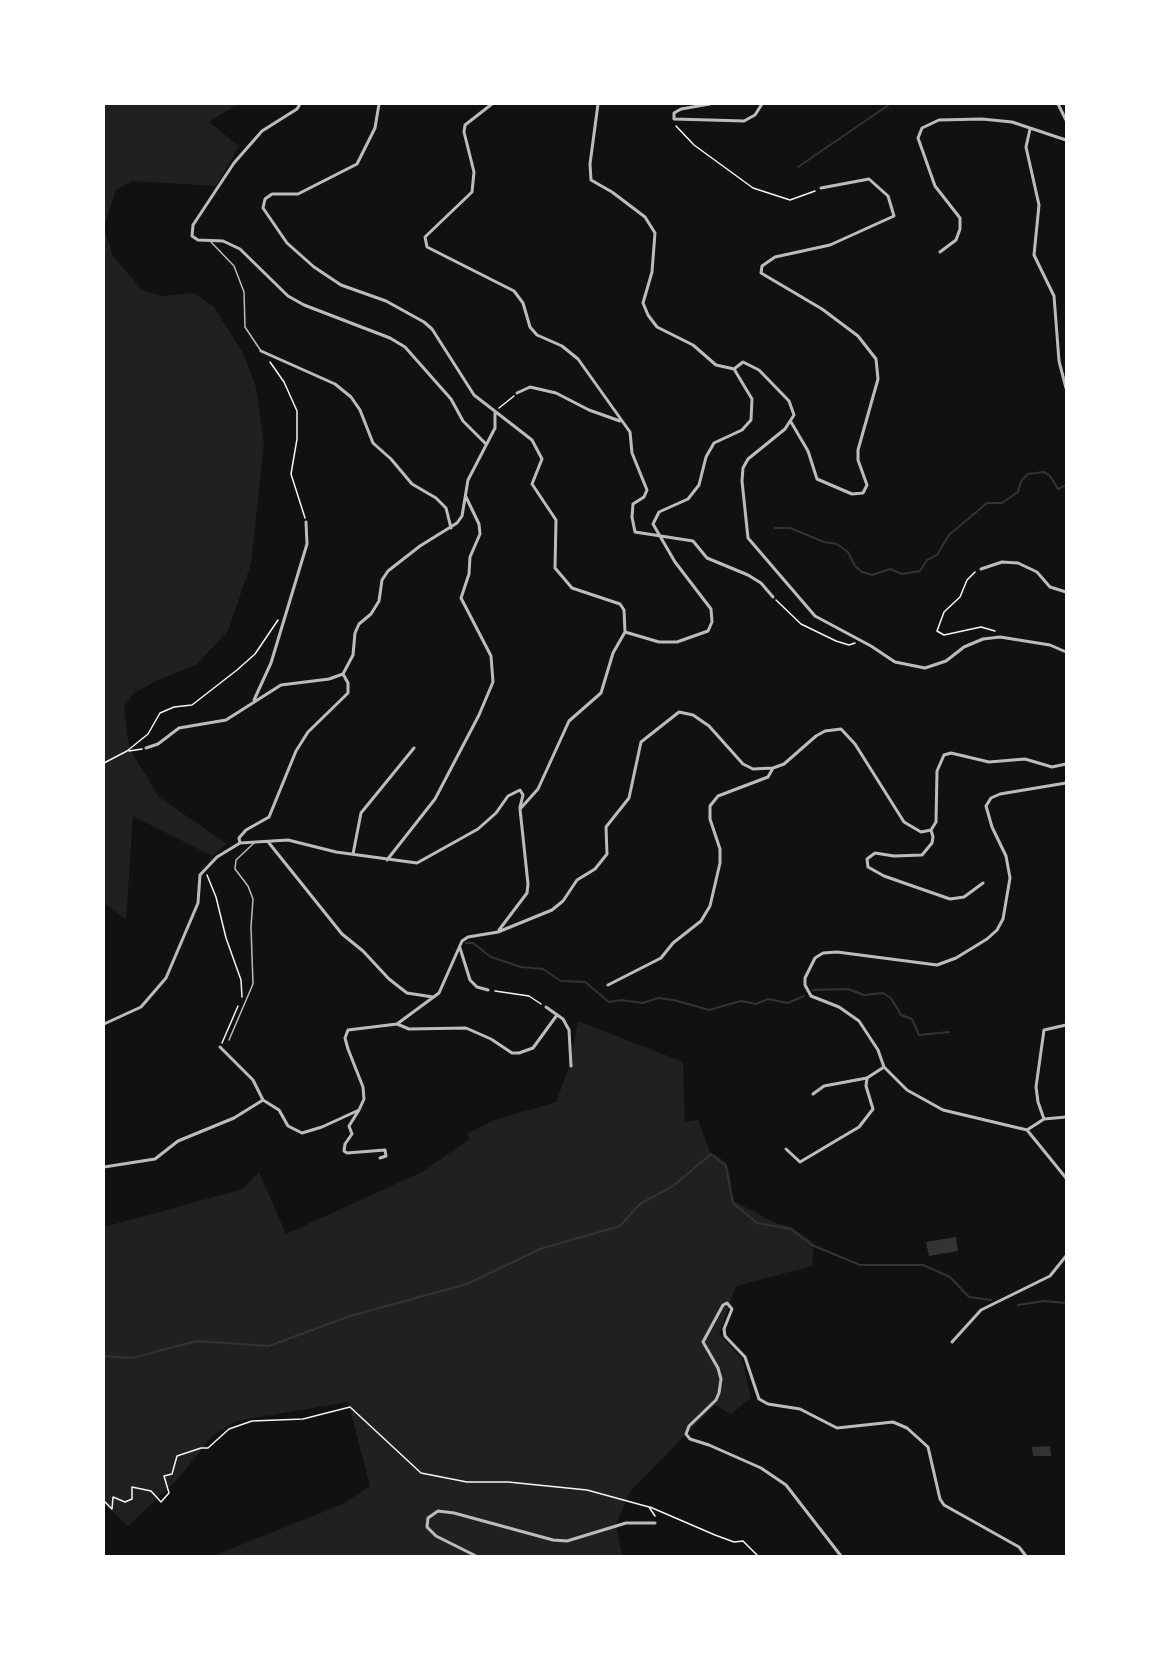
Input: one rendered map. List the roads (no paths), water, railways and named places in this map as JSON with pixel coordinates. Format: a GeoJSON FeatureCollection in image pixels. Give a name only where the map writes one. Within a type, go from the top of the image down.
{"type":"FeatureCollection","features":[{"type":"Feature","properties":{"kind":"street"},"geometry":{"type":"LineString","coordinates":[[300,104],[297,109],[262,131],[234,164],[193,225],[192,236],[198,240],[223,241],[240,249],[288,296],[304,305],[390,338],[405,347],[451,399],[463,422],[486,444]]}},
{"type":"Feature","properties":{"kind":"street"},"geometry":{"type":"LineString","coordinates":[[379,104],[375,128],[357,164],[298,194],[272,194],[265,199],[263,208],[286,243],[314,267],[341,285],[386,301],[424,322],[432,329],[474,395],[532,440],[542,459],[532,484],[556,520],[555,568],[572,588],[586,595],[620,604],[624,610],[625,632],[614,653],[601,693],[568,721],[538,789],[520,809]]}},
{"type":"Feature","properties":{"kind":"street"},"geometry":{"type":"LineString","coordinates":[[492,104],[465,125],[464,132],[474,172],[472,192],[425,237],[427,247],[514,291],[523,303],[530,327],[537,335],[562,345],[578,358],[630,432],[632,453],[647,490],[644,497],[633,504],[632,517],[635,532],[693,541],[707,558],[748,575],[761,583],[773,597]]}},
{"type":"Feature","properties":{"kind":"street"},"geometry":{"type":"LineString","coordinates":[[598,104],[590,164],[591,180],[645,216],[655,233],[652,272],[643,303],[648,315],[657,327],[693,345],[716,365],[734,369],[752,399],[751,420],[742,430],[714,443],[706,457],[699,485],[688,499],[659,512],[653,524],[675,562],[711,609],[712,622],[708,632],[677,642],[659,642],[625,632]]}},
{"type":"Feature","properties":{"kind":"street"},"geometry":{"type":"LineString","coordinates":[[710,104],[681,109],[674,113],[674,119],[744,121],[755,115],[762,104]]}},
{"type":"Feature","properties":{"kind":"street"},"geometry":{"type":"LineString","coordinates":[[1058,104],[1066,120]]}},
{"type":"Feature","properties":{"kind":"street"},"geometry":{"type":"LineString","coordinates":[[940,252],[956,240],[960,229],[960,218],[935,186],[918,138],[922,128],[939,120],[973,119],[1012,122],[1066,140]]}},
{"type":"Feature","properties":{"kind":"street"},"geometry":{"type":"LineString","coordinates":[[1030,129],[1026,147],[1039,205],[1034,255],[1054,296],[1059,361],[1066,388]]}},
{"type":"Feature","properties":{"kind":"street"},"geometry":{"type":"LineString","coordinates":[[734,369],[743,362],[759,370],[789,401],[793,409],[791,422],[808,451],[817,479],[852,494],[858,495],[866,489],[866,480],[858,460],[858,450],[878,379],[878,366],[872,351],[858,336],[822,309],[761,273],[762,266],[775,257],[830,245],[894,216],[888,196],[869,179],[821,188]]}},
{"type":"Feature","properties":{"kind":"street"},"geometry":{"type":"LineString","coordinates":[[261,351],[284,359],[335,384],[351,397],[360,410],[373,442],[412,484],[436,498],[446,508],[451,528]]}},
{"type":"Feature","properties":{"kind":"street"},"geometry":{"type":"LineString","coordinates":[[517,393],[530,387],[556,393],[589,411],[622,421]]}},
{"type":"Feature","properties":{"kind":"street"},"geometry":{"type":"LineString","coordinates":[[146,748],[158,744],[179,728],[226,720],[281,685],[329,679],[343,674],[353,655],[355,633],[359,624],[371,614],[379,601],[382,580],[388,571],[420,546],[451,528],[462,516],[468,480],[495,428],[495,413]]}},
{"type":"Feature","properties":{"kind":"street"},"geometry":{"type":"LineString","coordinates":[[791,422],[748,459],[743,468],[742,481],[748,538],[815,616],[895,662],[925,668],[946,661],[964,647],[983,639],[1000,637],[1050,645],[1066,652]]}},
{"type":"Feature","properties":{"kind":"street"},"geometry":{"type":"LineString","coordinates":[[387,860],[435,799],[475,724],[493,682],[491,656],[475,621],[461,598],[469,574],[470,557],[480,534],[479,524],[465,496]]}},
{"type":"Feature","properties":{"kind":"street"},"geometry":{"type":"LineString","coordinates":[[253,702],[271,663],[307,544],[306,522]]}},
{"type":"Feature","properties":{"kind":"street"},"geometry":{"type":"LineString","coordinates":[[981,569],[1002,562],[1018,563],[1036,572],[1050,587],[1066,592]]}},
{"type":"Feature","properties":{"kind":"street"},"geometry":{"type":"LineString","coordinates":[[240,843],[239,838],[246,830],[269,817],[296,751],[308,732],[348,693],[348,683],[343,674]]}},
{"type":"Feature","properties":{"kind":"street"},"geometry":{"type":"LineString","coordinates":[[397,1024],[433,997],[444,984],[459,947],[468,937],[498,932],[558,906],[578,880],[604,861],[608,848],[606,827],[629,798],[641,742],[679,712],[693,715],[709,726],[743,764],[753,769],[773,768],[784,764],[816,736],[825,731],[841,729],[855,744],[904,822],[921,832],[931,830]]}},
{"type":"Feature","properties":{"kind":"street"},"geometry":{"type":"LineString","coordinates":[[353,854],[361,813],[414,748]]}},
{"type":"Feature","properties":{"kind":"street"},"geometry":{"type":"LineString","coordinates":[[983,883],[964,897],[950,899],[884,876],[868,867],[867,859],[875,853],[894,856],[922,855],[932,843],[931,830],[937,813],[937,771],[944,755],[951,753],[989,762],[1025,759],[1052,767],[1066,764]]}},
{"type":"Feature","properties":{"kind":"street"},"geometry":{"type":"LineString","coordinates":[[608,985],[661,958],[673,943],[701,921],[710,906],[720,863],[720,849],[710,819],[710,806],[718,796],[768,777],[773,768]]}},
{"type":"Feature","properties":{"kind":"street"},"geometry":{"type":"LineString","coordinates":[[1066,783],[1000,794],[990,798],[986,806],[992,826],[1006,856],[1010,878],[1003,919],[998,930],[987,939],[956,958],[937,964],[837,952],[823,953],[815,958],[805,978],[805,986],[811,996],[839,1007],[859,1021],[878,1050],[884,1067],[907,1090],[943,1110],[1027,1130],[1066,1178]]}},
{"type":"Feature","properties":{"kind":"street"},"geometry":{"type":"LineString","coordinates":[[104,1024],[141,1007],[166,978],[198,903],[198,886],[204,870],[218,857],[240,843],[269,843],[288,840],[336,852],[406,863],[424,860],[478,829],[496,813],[508,796],[520,790],[523,795],[520,809],[527,893],[498,932]]}},
{"type":"Feature","properties":{"kind":"street"},"geometry":{"type":"LineString","coordinates":[[269,843],[342,934],[389,979],[407,993],[433,997]]}},
{"type":"Feature","properties":{"kind":"street"},"geometry":{"type":"LineString","coordinates":[[459,947],[470,980],[477,987],[488,990]]}},
{"type":"Feature","properties":{"kind":"street"},"geometry":{"type":"LineString","coordinates":[[546,1007],[557,1015],[569,1030],[571,1066]]}},
{"type":"Feature","properties":{"kind":"street"},"geometry":{"type":"LineString","coordinates":[[380,1158],[386,1156],[385,1150],[347,1153],[344,1151],[352,1134],[349,1126],[364,1099],[363,1087],[348,1049],[345,1034],[352,1028],[397,1024],[409,1029],[466,1028],[491,1039],[512,1053],[519,1053],[529,1051],[539,1042],[557,1015]]}},
{"type":"Feature","properties":{"kind":"street"},"geometry":{"type":"LineString","coordinates":[[1044,1119],[1036,1087],[1044,1030],[1066,1025]]}},
{"type":"Feature","properties":{"kind":"street"},"geometry":{"type":"LineString","coordinates":[[220,1047],[254,1080],[262,1100],[279,1110],[288,1126],[302,1133],[322,1127],[359,1110]]}},
{"type":"Feature","properties":{"kind":"street"},"geometry":{"type":"LineString","coordinates":[[813,1094],[824,1086],[867,1078],[884,1067]]}},
{"type":"Feature","properties":{"kind":"street"},"geometry":{"type":"LineString","coordinates":[[786,1149],[800,1162],[858,1127],[873,1109],[866,1086],[867,1078]]}},
{"type":"Feature","properties":{"kind":"street"},"geometry":{"type":"LineString","coordinates":[[104,1167],[155,1159],[186,1137],[234,1118],[262,1100]]}},
{"type":"Feature","properties":{"kind":"street"},"geometry":{"type":"LineString","coordinates":[[1027,1130],[1044,1119],[1066,1117]]}},
{"type":"Feature","properties":{"kind":"street"},"geometry":{"type":"LineString","coordinates":[[952,1342],[981,1311],[1050,1276],[1066,1256]]}},
{"type":"Feature","properties":{"kind":"street"},"geometry":{"type":"LineString","coordinates":[[841,1557],[786,1485],[761,1468],[709,1444],[690,1439],[686,1434],[689,1426],[716,1400],[719,1393],[721,1379],[718,1368],[703,1342],[723,1305],[727,1303],[732,1308],[724,1329],[725,1336],[745,1357],[759,1399],[768,1404],[800,1409],[837,1428],[893,1422],[907,1428],[928,1447],[940,1499],[944,1505],[1019,1547],[1026,1557]]}},
{"type":"Feature","properties":{"kind":"street"},"geometry":{"type":"LineString","coordinates":[[476,1557],[436,1536],[427,1527],[428,1518],[438,1511],[454,1513],[553,1540],[567,1541],[626,1523],[655,1523]]}},
{"type":"Feature","properties":{"kind":"lane"},"geometry":{"type":"LineString","coordinates":[[210,240],[234,266],[244,292],[245,327],[261,351]]}},
{"type":"Feature","properties":{"kind":"lane"},"geometry":{"type":"LineString","coordinates":[[229,1040],[253,984],[251,927],[253,898],[248,885],[235,869],[236,860],[255,842]]}},
{"type":"Feature","properties":{"kind":"waterway"},"geometry":{"type":"LineString","coordinates":[[798,167],[890,104]]}},
{"type":"Feature","properties":{"kind":"waterway"},"geometry":{"type":"LineString","coordinates":[[775,528],[790,528],[824,542],[837,544],[848,552],[855,566],[862,572],[872,575],[890,569],[902,574],[920,571],[927,560],[937,555],[949,535],[987,503],[1002,503],[1018,492],[1021,481],[1028,474],[1044,472],[1050,476],[1058,489],[1066,485]]}},
{"type":"Feature","properties":{"kind":"waterway"},"geometry":{"type":"LineString","coordinates":[[466,943],[473,943],[491,957],[521,967],[543,969],[561,981],[585,982],[609,1002],[621,1000],[643,1003],[658,998],[709,1010],[741,1001],[756,1004],[768,999],[788,1003],[804,996]]}},
{"type":"Feature","properties":{"kind":"waterway"},"geometry":{"type":"LineString","coordinates":[[813,990],[848,989],[864,995],[883,993],[891,998],[901,1015],[912,1019],[919,1035],[949,1032]]}},
{"type":"Feature","properties":{"kind":"waterway"},"geometry":{"type":"LineString","coordinates":[[104,1356],[133,1358],[196,1341],[269,1346],[350,1316],[467,1284],[540,1249],[620,1226],[640,1204],[673,1186],[711,1154],[726,1166],[733,1203],[757,1223],[791,1229],[812,1245],[860,1265],[923,1265],[950,1277],[969,1297],[991,1300]]}},
{"type":"Feature","properties":{"kind":"waterway"},"geometry":{"type":"LineString","coordinates":[[1018,1305],[1044,1301],[1066,1303]]}}]}
